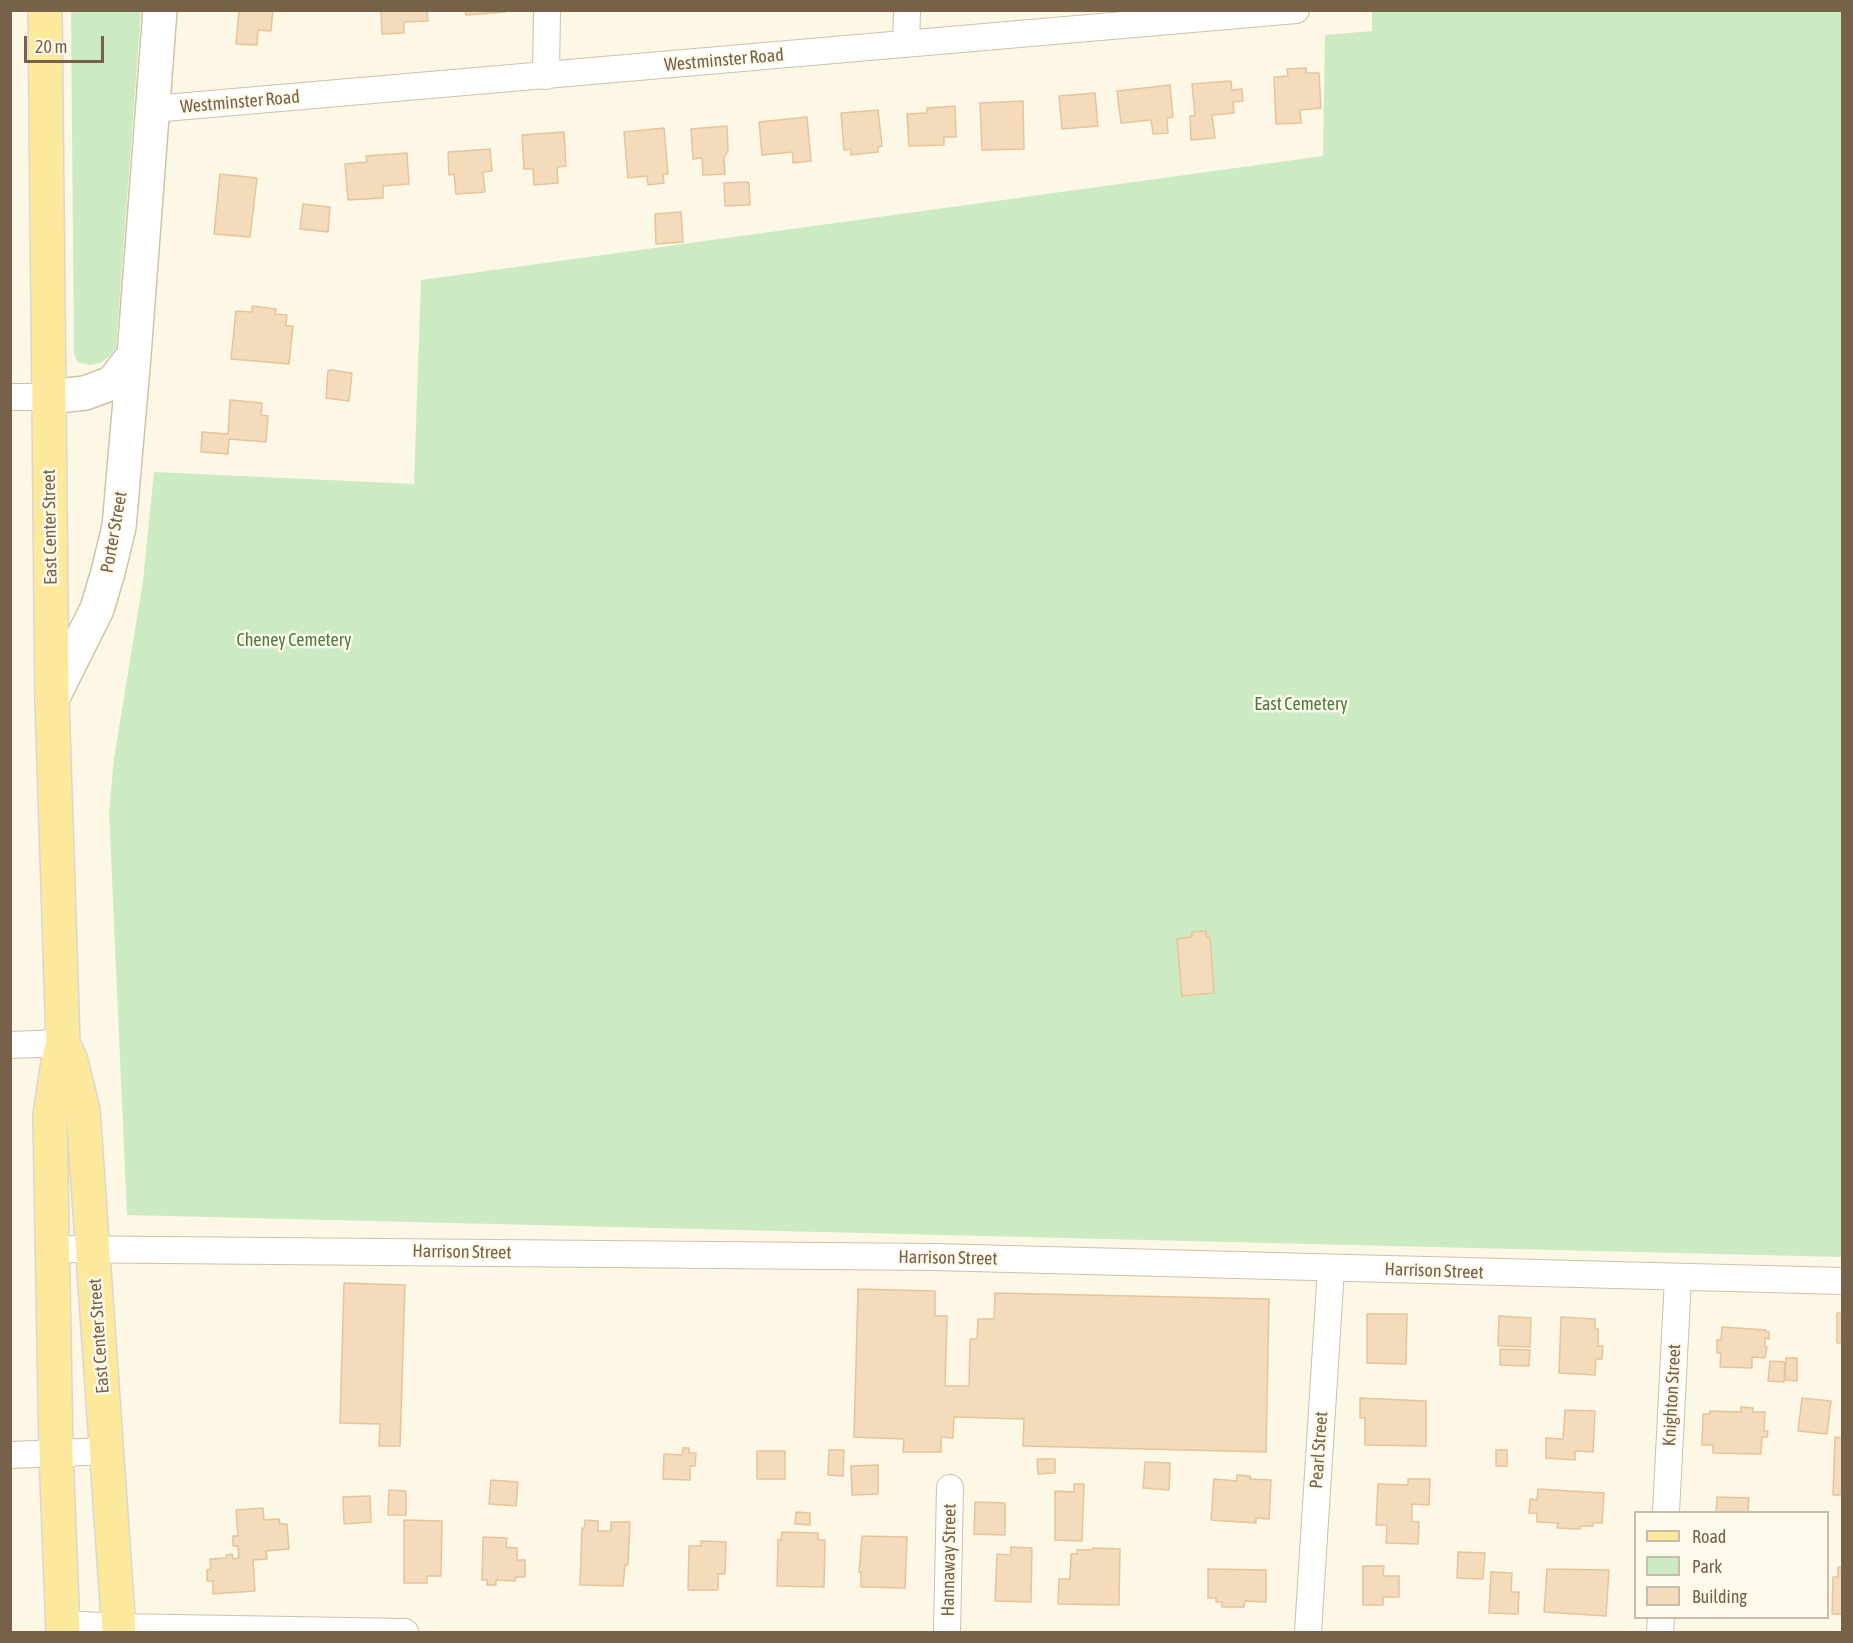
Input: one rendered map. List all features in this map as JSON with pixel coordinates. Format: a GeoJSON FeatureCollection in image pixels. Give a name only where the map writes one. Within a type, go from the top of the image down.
{"type":"FeatureCollection","features":[{"type":"Feature","properties":{"kind":"main road","name":"East Center Street"},"geometry":{"type":"LineString","coordinates":[[45,10],[52,699],[63,1043],[50,1115],[56,1454],[62,1628]]}},
{"type":"Feature","properties":{"kind":"main road","name":"East Center Street"},"geometry":{"type":"LineString","coordinates":[[63,1043],[71,1061],[84,1110],[119,1630]]}},
{"type":"Feature","properties":{"kind":"street","name":"Porter Street"},"geometry":{"type":"LineString","coordinates":[[52,699],[97,609],[119,527],[160,10]]}},
{"type":"Feature","properties":{"kind":"street"},"geometry":{"type":"LineString","coordinates":[[546,76],[547,10]]}},
{"type":"Feature","properties":{"kind":"street"},"geometry":{"type":"LineString","coordinates":[[906,44],[907,10]]}},
{"type":"Feature","properties":{"kind":"street","name":"Westminster Road"},"geometry":{"type":"LineString","coordinates":[[153,109],[1296,10]]}},
{"type":"Feature","properties":{"kind":"street"},"geometry":{"type":"LineString","coordinates":[[10,398],[85,393],[112,383],[134,355]]}},
{"type":"Feature","properties":{"kind":"street"},"geometry":{"type":"LineString","coordinates":[[10,1045],[63,1043]]}},
{"type":"Feature","properties":{"kind":"street","name":"Harrison Street"},"geometry":{"type":"LineString","coordinates":[[53,1249],[934,1257],[1842,1281]]}},
{"type":"Feature","properties":{"kind":"street","name":"Pearl Street"},"geometry":{"type":"LineString","coordinates":[[1308,1632],[1331,1268]]}},
{"type":"Feature","properties":{"kind":"street","name":"Knighton Street"},"geometry":{"type":"LineString","coordinates":[[1666,1511],[1678,1278]]}},
{"type":"Feature","properties":{"kind":"street"},"geometry":{"type":"LineString","coordinates":[[10,1455],[107,1451]]}},
{"type":"Feature","properties":{"kind":"street","name":"Hannaway Street"},"geometry":{"type":"LineString","coordinates":[[947,1632],[950,1488]]}},
{"type":"Feature","properties":{"kind":"street"},"geometry":{"type":"LineString","coordinates":[[62,1628],[405,1632]]}},
{"type":"Feature","properties":{"kind":"green space"},"geometry":{"type":"Polygon","coordinates":[[[71,11],[141,11],[116,347],[110,356],[100,363],[90,365],[77,362],[74,353],[71,11]]]}},
{"type":"Feature","properties":{"kind":"green space","name":"East Cemetery"},"geometry":{"type":"Polygon","coordinates":[[[1372,11],[1842,11],[1842,1257],[127,1215],[109,811],[114,759],[143,581],[154,472],[414,484],[421,280],[1323,156],[1325,35],[1372,31],[1372,11]]]}},
{"type":"Feature","properties":{"kind":"building"},"geometry":{"type":"Polygon","coordinates":[[[239,10],[273,10],[271,31],[258,30],[257,45],[236,44],[239,10]]]}},
{"type":"Feature","properties":{"kind":"building"},"geometry":{"type":"Polygon","coordinates":[[[381,10],[427,10],[428,21],[404,22],[404,33],[382,34],[381,10]]]}},
{"type":"Feature","properties":{"kind":"building"},"geometry":{"type":"Polygon","coordinates":[[[465,10],[505,10],[505,12],[466,15],[465,10]]]}},
{"type":"Feature","properties":{"kind":"building"},"geometry":{"type":"Polygon","coordinates":[[[1306,68],[1306,73],[1319,73],[1321,108],[1300,110],[1301,123],[1276,124],[1274,77],[1288,76],[1287,69],[1306,68]]]}},
{"type":"Feature","properties":{"kind":"building"},"geometry":{"type":"Polygon","coordinates":[[[1231,81],[1232,90],[1242,89],[1243,101],[1233,102],[1234,113],[1212,115],[1215,138],[1191,140],[1190,116],[1195,116],[1192,84],[1231,81]]]}},
{"type":"Feature","properties":{"kind":"building"},"geometry":{"type":"Polygon","coordinates":[[[1170,85],[1173,117],[1167,118],[1168,133],[1153,134],[1151,120],[1121,123],[1117,91],[1170,85]]]}},
{"type":"Feature","properties":{"kind":"building"},"geometry":{"type":"Polygon","coordinates":[[[1095,93],[1098,126],[1062,129],[1059,96],[1095,93]]]}},
{"type":"Feature","properties":{"kind":"building"},"geometry":{"type":"Polygon","coordinates":[[[1023,101],[1024,149],[982,150],[980,103],[1023,101]]]}},
{"type":"Feature","properties":{"kind":"building"},"geometry":{"type":"Polygon","coordinates":[[[955,106],[956,137],[944,137],[944,145],[909,146],[907,114],[927,113],[927,108],[955,106]]]}},
{"type":"Feature","properties":{"kind":"building"},"geometry":{"type":"Polygon","coordinates":[[[878,110],[882,146],[878,147],[878,152],[851,155],[851,149],[844,150],[841,113],[878,110]]]}},
{"type":"Feature","properties":{"kind":"building"},"geometry":{"type":"Polygon","coordinates":[[[807,117],[811,161],[793,163],[793,152],[762,155],[759,122],[807,117]]]}},
{"type":"Feature","properties":{"kind":"building"},"geometry":{"type":"Polygon","coordinates":[[[727,126],[728,151],[724,158],[725,174],[703,175],[702,158],[693,159],[691,129],[727,126]]]}},
{"type":"Feature","properties":{"kind":"building"},"geometry":{"type":"Polygon","coordinates":[[[664,128],[668,174],[663,174],[664,183],[648,185],[647,176],[628,178],[624,132],[664,128]]]}},
{"type":"Feature","properties":{"kind":"building"},"geometry":{"type":"Polygon","coordinates":[[[564,132],[566,166],[557,167],[558,183],[534,185],[533,169],[524,169],[522,135],[564,132]]]}},
{"type":"Feature","properties":{"kind":"building"},"geometry":{"type":"Polygon","coordinates":[[[490,149],[492,171],[483,172],[485,192],[456,194],[454,174],[449,175],[448,152],[490,149]]]}},
{"type":"Feature","properties":{"kind":"building"},"geometry":{"type":"Polygon","coordinates":[[[407,153],[409,184],[383,186],[383,198],[348,200],[345,164],[367,162],[366,156],[407,153]]]}},
{"type":"Feature","properties":{"kind":"building"},"geometry":{"type":"Polygon","coordinates":[[[220,174],[257,178],[250,237],[214,234],[220,174]]]}},
{"type":"Feature","properties":{"kind":"building"},"geometry":{"type":"Polygon","coordinates":[[[748,182],[750,205],[725,206],[724,183],[748,182]]]}},
{"type":"Feature","properties":{"kind":"building"},"geometry":{"type":"Polygon","coordinates":[[[303,204],[330,207],[328,232],[300,229],[303,204]]]}},
{"type":"Feature","properties":{"kind":"building"},"geometry":{"type":"Polygon","coordinates":[[[681,212],[683,242],[656,244],[655,214],[681,212]]]}},
{"type":"Feature","properties":{"kind":"building"},"geometry":{"type":"Polygon","coordinates":[[[252,306],[276,309],[275,314],[287,315],[286,326],[293,326],[289,364],[231,359],[236,311],[252,312],[252,306]]]}},
{"type":"Feature","properties":{"kind":"building"},"geometry":{"type":"Polygon","coordinates":[[[328,371],[352,373],[349,401],[326,398],[328,371]]]}},
{"type":"Feature","properties":{"kind":"building"},"geometry":{"type":"Polygon","coordinates":[[[230,400],[262,403],[261,415],[268,416],[266,442],[229,439],[228,454],[201,452],[202,432],[228,434],[230,400]]]}},
{"type":"Feature","properties":{"kind":"building"},"geometry":{"type":"Polygon","coordinates":[[[1206,931],[1206,937],[1210,937],[1214,993],[1182,996],[1177,939],[1192,937],[1192,932],[1206,931]]]}},
{"type":"Feature","properties":{"kind":"building"},"geometry":{"type":"Polygon","coordinates":[[[344,1283],[405,1285],[400,1446],[379,1446],[380,1424],[340,1423],[344,1283]]]}},
{"type":"Feature","properties":{"kind":"building"},"geometry":{"type":"Polygon","coordinates":[[[858,1289],[935,1291],[935,1316],[947,1316],[945,1386],[969,1386],[970,1339],[977,1339],[978,1319],[994,1319],[995,1293],[1269,1299],[1266,1452],[1023,1446],[1024,1419],[954,1417],[953,1438],[941,1437],[941,1452],[903,1452],[904,1439],[854,1437],[858,1289]]]}},
{"type":"Feature","properties":{"kind":"building"},"geometry":{"type":"Polygon","coordinates":[[[1837,1313],[1842,1313],[1842,1343],[1837,1343],[1837,1313]]]}},
{"type":"Feature","properties":{"kind":"building"},"geometry":{"type":"Polygon","coordinates":[[[1367,1314],[1407,1314],[1406,1364],[1367,1363],[1367,1314]]]}},
{"type":"Feature","properties":{"kind":"building"},"geometry":{"type":"Polygon","coordinates":[[[1499,1316],[1531,1318],[1530,1347],[1498,1346],[1499,1316]]]}},
{"type":"Feature","properties":{"kind":"building"},"geometry":{"type":"Polygon","coordinates":[[[1561,1317],[1595,1319],[1595,1329],[1598,1329],[1598,1346],[1603,1346],[1602,1359],[1596,1359],[1595,1375],[1559,1373],[1561,1317]]]}},
{"type":"Feature","properties":{"kind":"building"},"geometry":{"type":"Polygon","coordinates":[[[1722,1327],[1769,1332],[1769,1339],[1765,1338],[1765,1347],[1767,1347],[1765,1358],[1752,1357],[1752,1368],[1720,1367],[1721,1353],[1717,1353],[1717,1340],[1721,1340],[1722,1327]]]}},
{"type":"Feature","properties":{"kind":"building"},"geometry":{"type":"Polygon","coordinates":[[[1500,1349],[1530,1350],[1529,1366],[1500,1365],[1500,1349]]]}},
{"type":"Feature","properties":{"kind":"building"},"geometry":{"type":"Polygon","coordinates":[[[1786,1358],[1797,1358],[1797,1381],[1785,1380],[1786,1358]]]}},
{"type":"Feature","properties":{"kind":"building"},"geometry":{"type":"Polygon","coordinates":[[[1770,1361],[1785,1362],[1784,1382],[1768,1381],[1770,1361]]]}},
{"type":"Feature","properties":{"kind":"building"},"geometry":{"type":"Polygon","coordinates":[[[1360,1398],[1426,1401],[1426,1446],[1365,1445],[1365,1418],[1360,1418],[1360,1398]]]}},
{"type":"Feature","properties":{"kind":"building"},"geometry":{"type":"Polygon","coordinates":[[[1802,1398],[1831,1401],[1827,1434],[1798,1431],[1802,1398]]]}},
{"type":"Feature","properties":{"kind":"building"},"geometry":{"type":"Polygon","coordinates":[[[1741,1407],[1753,1408],[1753,1412],[1765,1412],[1764,1431],[1768,1431],[1767,1437],[1762,1437],[1761,1454],[1713,1453],[1713,1445],[1702,1445],[1703,1414],[1710,1414],[1710,1411],[1741,1412],[1741,1407]]]}},
{"type":"Feature","properties":{"kind":"building"},"geometry":{"type":"Polygon","coordinates":[[[1565,1410],[1595,1411],[1593,1452],[1575,1451],[1575,1460],[1546,1458],[1546,1438],[1563,1439],[1565,1410]]]}},
{"type":"Feature","properties":{"kind":"building"},"geometry":{"type":"Polygon","coordinates":[[[1835,1437],[1842,1438],[1842,1495],[1833,1495],[1835,1437]]]}},
{"type":"Feature","properties":{"kind":"building"},"geometry":{"type":"Polygon","coordinates":[[[683,1448],[689,1448],[689,1453],[696,1453],[695,1466],[690,1466],[690,1480],[663,1479],[664,1454],[682,1455],[683,1448]]]}},
{"type":"Feature","properties":{"kind":"building"},"geometry":{"type":"Polygon","coordinates":[[[829,1450],[844,1450],[843,1476],[828,1475],[829,1450]]]}},
{"type":"Feature","properties":{"kind":"building"},"geometry":{"type":"Polygon","coordinates":[[[1496,1450],[1507,1450],[1507,1466],[1496,1466],[1496,1450]]]}},
{"type":"Feature","properties":{"kind":"building"},"geometry":{"type":"Polygon","coordinates":[[[757,1451],[785,1451],[785,1479],[757,1479],[757,1451]]]}},
{"type":"Feature","properties":{"kind":"building"},"geometry":{"type":"Polygon","coordinates":[[[1037,1459],[1055,1459],[1055,1473],[1038,1474],[1037,1459]]]}},
{"type":"Feature","properties":{"kind":"building"},"geometry":{"type":"Polygon","coordinates":[[[1145,1462],[1170,1463],[1169,1490],[1143,1488],[1145,1462]]]}},
{"type":"Feature","properties":{"kind":"building"},"geometry":{"type":"Polygon","coordinates":[[[878,1465],[878,1494],[852,1495],[851,1466],[878,1465]]]}},
{"type":"Feature","properties":{"kind":"building"},"geometry":{"type":"Polygon","coordinates":[[[1237,1475],[1250,1476],[1250,1479],[1271,1480],[1269,1519],[1256,1518],[1256,1523],[1211,1520],[1214,1479],[1237,1481],[1237,1475]]]}},
{"type":"Feature","properties":{"kind":"building"},"geometry":{"type":"Polygon","coordinates":[[[1408,1479],[1430,1479],[1429,1505],[1412,1504],[1412,1522],[1419,1522],[1418,1544],[1386,1543],[1387,1525],[1376,1525],[1378,1484],[1408,1485],[1408,1479]]]}},
{"type":"Feature","properties":{"kind":"building"},"geometry":{"type":"Polygon","coordinates":[[[491,1480],[518,1482],[516,1506],[489,1504],[491,1480]]]}},
{"type":"Feature","properties":{"kind":"building"},"geometry":{"type":"Polygon","coordinates":[[[1074,1484],[1084,1484],[1082,1541],[1055,1540],[1055,1491],[1074,1492],[1074,1484]]]}},
{"type":"Feature","properties":{"kind":"building"},"geometry":{"type":"Polygon","coordinates":[[[1538,1489],[1604,1493],[1602,1523],[1580,1526],[1580,1529],[1557,1528],[1558,1523],[1537,1522],[1537,1513],[1529,1513],[1530,1499],[1537,1500],[1538,1489]]]}},
{"type":"Feature","properties":{"kind":"building"},"geometry":{"type":"Polygon","coordinates":[[[389,1490],[406,1491],[406,1515],[388,1515],[389,1490]]]}},
{"type":"Feature","properties":{"kind":"building"},"geometry":{"type":"Polygon","coordinates":[[[370,1496],[371,1522],[344,1524],[343,1497],[370,1496]]]}},
{"type":"Feature","properties":{"kind":"building"},"geometry":{"type":"Polygon","coordinates":[[[1717,1497],[1749,1498],[1748,1511],[1716,1511],[1717,1497]]]}},
{"type":"Feature","properties":{"kind":"building"},"geometry":{"type":"Polygon","coordinates":[[[975,1502],[1005,1503],[1005,1535],[974,1534],[975,1502]]]}},
{"type":"Feature","properties":{"kind":"building"},"geometry":{"type":"Polygon","coordinates":[[[263,1508],[264,1520],[279,1519],[280,1524],[287,1524],[289,1549],[266,1551],[267,1559],[253,1560],[255,1591],[213,1594],[213,1581],[207,1581],[207,1570],[211,1569],[210,1559],[226,1558],[226,1555],[232,1554],[233,1559],[239,1558],[238,1546],[233,1546],[233,1536],[238,1536],[236,1510],[263,1508]]]}},
{"type":"Feature","properties":{"kind":"building"},"geometry":{"type":"Polygon","coordinates":[[[796,1512],[810,1513],[810,1525],[795,1524],[796,1512]]]}},
{"type":"Feature","properties":{"kind":"building"},"geometry":{"type":"Polygon","coordinates":[[[404,1520],[442,1521],[441,1576],[427,1576],[427,1583],[404,1583],[404,1520]]]}},
{"type":"Feature","properties":{"kind":"building"},"geometry":{"type":"Polygon","coordinates":[[[585,1520],[598,1521],[598,1531],[611,1531],[611,1522],[630,1522],[628,1565],[625,1565],[623,1586],[580,1585],[582,1528],[584,1529],[585,1520]]]}},
{"type":"Feature","properties":{"kind":"building"},"geometry":{"type":"Polygon","coordinates":[[[782,1532],[818,1533],[818,1540],[825,1540],[824,1587],[777,1586],[778,1540],[781,1540],[782,1532]]]}},
{"type":"Feature","properties":{"kind":"building"},"geometry":{"type":"Polygon","coordinates":[[[862,1536],[907,1537],[905,1588],[861,1587],[861,1572],[859,1572],[862,1536]]]}},
{"type":"Feature","properties":{"kind":"building"},"geometry":{"type":"Polygon","coordinates":[[[483,1537],[507,1538],[506,1547],[517,1548],[517,1560],[525,1560],[525,1577],[516,1577],[515,1581],[496,1580],[496,1585],[487,1585],[487,1580],[482,1580],[483,1537]]]}},
{"type":"Feature","properties":{"kind":"building"},"geometry":{"type":"Polygon","coordinates":[[[701,1541],[726,1542],[725,1574],[718,1574],[718,1590],[688,1590],[689,1546],[701,1546],[701,1541]]]}},
{"type":"Feature","properties":{"kind":"building"},"geometry":{"type":"Polygon","coordinates":[[[1011,1547],[1032,1548],[1031,1602],[995,1601],[997,1554],[1011,1555],[1011,1547]]]}},
{"type":"Feature","properties":{"kind":"building"},"geometry":{"type":"Polygon","coordinates":[[[1093,1548],[1120,1549],[1119,1605],[1058,1604],[1059,1579],[1070,1579],[1071,1554],[1077,1554],[1077,1550],[1093,1550],[1093,1548]]]}},
{"type":"Feature","properties":{"kind":"building"},"geometry":{"type":"Polygon","coordinates":[[[1458,1552],[1485,1553],[1483,1579],[1457,1578],[1458,1552]]]}},
{"type":"Feature","properties":{"kind":"building"},"geometry":{"type":"Polygon","coordinates":[[[1363,1566],[1384,1566],[1383,1576],[1399,1576],[1399,1597],[1383,1597],[1383,1605],[1363,1605],[1363,1566]]]}},
{"type":"Feature","properties":{"kind":"building"},"geometry":{"type":"Polygon","coordinates":[[[1838,1567],[1842,1568],[1842,1614],[1832,1614],[1833,1577],[1838,1577],[1838,1567]]]}},
{"type":"Feature","properties":{"kind":"building"},"geometry":{"type":"Polygon","coordinates":[[[1208,1569],[1266,1570],[1266,1602],[1245,1601],[1244,1607],[1222,1607],[1222,1602],[1216,1602],[1216,1598],[1208,1598],[1208,1569]]]}},
{"type":"Feature","properties":{"kind":"building"},"geometry":{"type":"Polygon","coordinates":[[[1547,1569],[1609,1570],[1606,1616],[1544,1612],[1547,1569]]]}},
{"type":"Feature","properties":{"kind":"building"},"geometry":{"type":"Polygon","coordinates":[[[1491,1572],[1512,1573],[1511,1592],[1519,1592],[1518,1614],[1489,1613],[1491,1572]]]}},
{"type":"Feature","properties":{"kind":"park label","name":"Cheney Cemetery"},"geometry":{"type":"Point","coordinates":[294,640]}}]}
